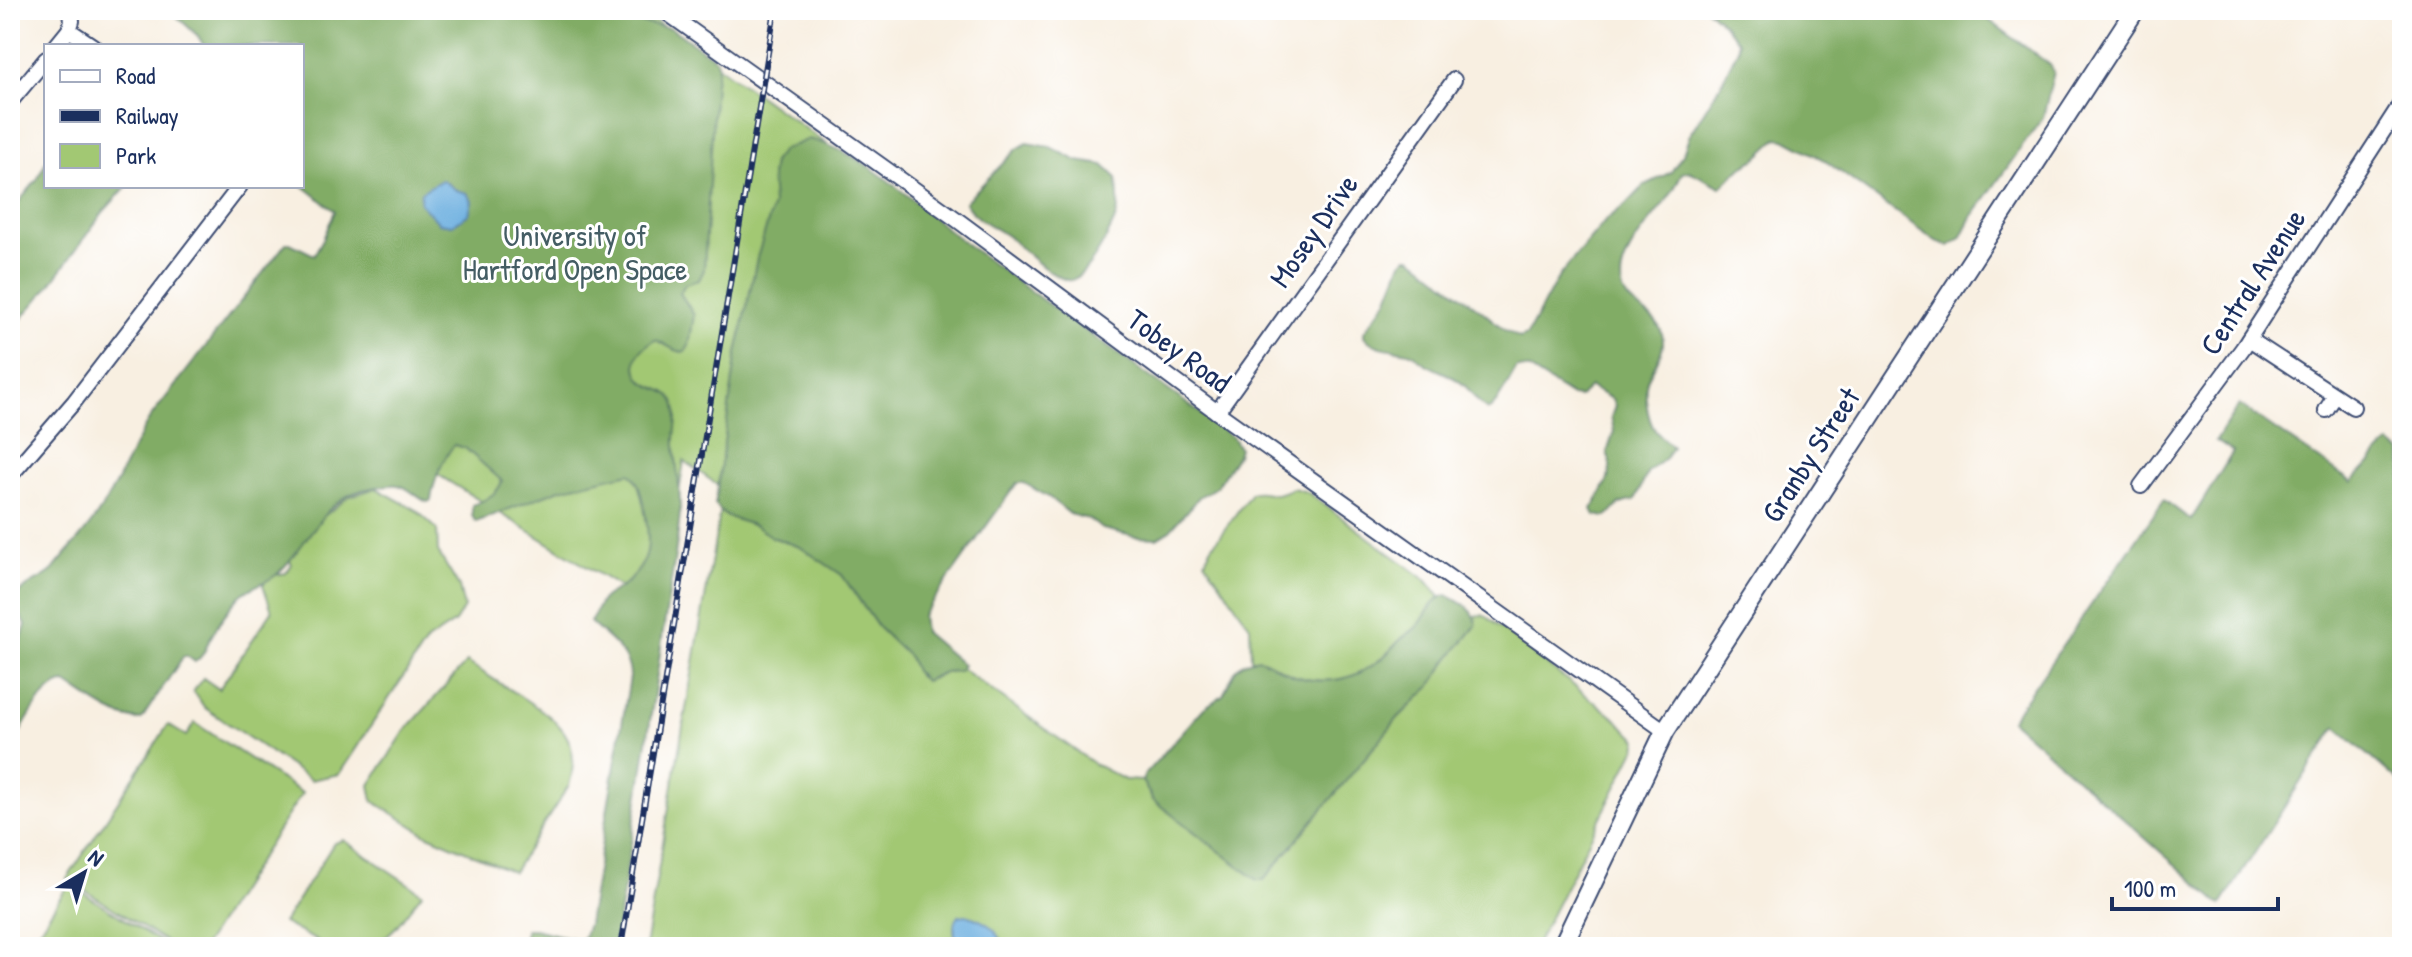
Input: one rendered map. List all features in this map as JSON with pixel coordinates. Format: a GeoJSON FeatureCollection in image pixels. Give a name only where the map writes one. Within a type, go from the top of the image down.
{"type":"FeatureCollection","features":[{"type":"Feature","properties":{"kind":"main road","name":"Granby Street"},"geometry":{"type":"LineString","coordinates":[[1562,947],[1665,731],[2135,10]]}},
{"type":"Feature","properties":{"kind":"street"},"geometry":{"type":"LineString","coordinates":[[58,44],[69,30],[71,10]]}},
{"type":"Feature","properties":{"kind":"street","name":"Tobey Road"},"geometry":{"type":"LineString","coordinates":[[663,10],[931,200],[1217,412],[1665,731]]}},
{"type":"Feature","properties":{"kind":"street"},"geometry":{"type":"LineString","coordinates":[[69,30],[90,44]]}},
{"type":"Feature","properties":{"kind":"street"},"geometry":{"type":"LineString","coordinates":[[10,102],[44,61]]}},
{"type":"Feature","properties":{"kind":"street","name":"Mosey Drive"},"geometry":{"type":"LineString","coordinates":[[1217,412],[1454,80]]}},
{"type":"Feature","properties":{"kind":"street","name":"Central Avenue"},"geometry":{"type":"LineString","coordinates":[[2141,486],[2249,339],[2402,102]]}},
{"type":"Feature","properties":{"kind":"street"},"geometry":{"type":"LineString","coordinates":[[10,476],[74,402],[238,188]]}},
{"type":"Feature","properties":{"kind":"street"},"geometry":{"type":"LineString","coordinates":[[2249,339],[2353,407]]}},
{"type":"Feature","properties":{"kind":"street"},"geometry":{"type":"LineString","coordinates":[[2326,410],[2335,396]]}},
{"type":"Feature","properties":{"kind":"green space","name":"University of Hartford Open Space"},"geometry":{"type":"Polygon","coordinates":[[[170,10],[626,10],[641,23],[671,28],[716,59],[718,67],[704,270],[699,280],[685,284],[680,293],[694,315],[689,346],[685,352],[680,352],[655,340],[642,349],[636,362],[641,379],[666,393],[675,403],[680,512],[614,947],[530,947],[525,932],[534,929],[580,940],[588,924],[630,677],[622,652],[590,622],[602,600],[623,586],[640,569],[647,551],[644,507],[638,485],[630,473],[560,489],[476,522],[472,516],[472,505],[494,493],[502,481],[465,448],[454,445],[439,471],[428,502],[397,485],[372,488],[340,500],[276,575],[239,597],[220,622],[199,659],[195,662],[187,656],[183,657],[141,720],[111,712],[66,683],[57,685],[41,699],[10,750],[10,662],[26,625],[18,612],[16,596],[53,570],[92,523],[150,418],[286,243],[314,255],[335,211],[304,187],[304,44],[203,44],[170,10]],[[446,182],[437,183],[429,189],[452,225],[469,214],[470,197],[456,190],[446,182]]]}},
{"type":"Feature","properties":{"kind":"green space"},"geometry":{"type":"Polygon","coordinates":[[[255,10],[640,10],[892,191],[829,565],[842,575],[878,627],[909,657],[919,677],[931,679],[944,672],[962,669],[1094,764],[1125,780],[1142,781],[1153,800],[1194,830],[1398,718],[1430,687],[1475,616],[1487,617],[1638,740],[1535,947],[1000,947],[1000,938],[986,926],[959,916],[954,926],[957,947],[645,947],[720,511],[821,559],[684,461],[660,612],[330,408],[137,720],[116,714],[343,212],[304,44],[299,44],[255,10]]]}},
{"type":"Feature","properties":{"kind":"green space"},"geometry":{"type":"Polygon","coordinates":[[[1708,10],[1975,10],[2050,65],[2054,72],[2043,117],[1972,217],[1961,238],[1949,246],[1936,241],[1824,160],[1785,139],[1778,138],[1721,187],[1689,171],[1682,173],[1671,194],[1630,250],[1623,265],[1621,281],[1625,295],[1652,318],[1663,337],[1659,357],[1648,378],[1646,397],[1652,425],[1672,447],[1666,457],[1648,472],[1635,500],[1620,504],[1606,517],[1595,515],[1592,509],[1609,475],[1607,453],[1614,431],[1611,417],[1615,406],[1612,399],[1590,387],[1579,397],[1572,396],[1529,369],[1517,368],[1501,396],[1488,410],[1456,379],[1413,354],[1374,344],[1364,336],[1364,332],[1387,300],[1402,262],[1411,257],[1506,331],[1520,338],[1527,335],[1559,276],[1606,220],[1644,186],[1671,172],[1683,154],[1690,134],[1738,49],[1738,41],[1708,10]]]}},
{"type":"Feature","properties":{"kind":"green space"},"geometry":{"type":"Polygon","coordinates":[[[809,139],[854,157],[874,170],[970,247],[1214,423],[1233,438],[1239,448],[1216,487],[1199,497],[1170,530],[1157,538],[1136,537],[1103,529],[1088,519],[1070,514],[1024,483],[1017,483],[922,616],[924,632],[963,665],[959,671],[944,672],[924,681],[909,657],[878,627],[842,575],[800,547],[726,516],[715,505],[736,358],[757,258],[773,205],[773,162],[782,150],[809,139]]]}},
{"type":"Feature","properties":{"kind":"green space"},"geometry":{"type":"Polygon","coordinates":[[[1027,143],[1050,147],[1078,161],[1103,165],[1117,178],[1118,209],[1112,227],[1090,264],[1074,279],[1067,280],[1045,268],[1006,235],[974,214],[965,202],[1017,149],[1027,143]]]}},
{"type":"Feature","properties":{"kind":"green space"},"geometry":{"type":"Polygon","coordinates":[[[44,165],[44,188],[125,188],[10,332],[10,213],[38,178],[44,165]]]}},
{"type":"Feature","properties":{"kind":"green space"},"geometry":{"type":"Polygon","coordinates":[[[2239,405],[2352,482],[2389,443],[2402,453],[2402,784],[2336,727],[2221,905],[2011,720],[2164,500],[2191,520],[2233,452],[2216,441],[2239,405]]]}},
{"type":"Feature","properties":{"kind":"green space"},"geometry":{"type":"Polygon","coordinates":[[[376,488],[416,510],[437,529],[438,552],[459,587],[464,608],[455,622],[427,641],[339,774],[311,780],[205,708],[193,692],[203,678],[219,689],[272,611],[263,585],[269,576],[286,573],[292,564],[289,560],[323,517],[348,497],[376,488]]]}},
{"type":"Feature","properties":{"kind":"green space"},"geometry":{"type":"Polygon","coordinates":[[[1293,488],[1307,492],[1426,580],[1440,597],[1417,627],[1402,638],[1390,653],[1369,668],[1346,678],[1310,680],[1291,675],[1263,660],[1251,659],[1250,626],[1205,561],[1251,493],[1277,494],[1293,488]]]}},
{"type":"Feature","properties":{"kind":"green space"},"geometry":{"type":"Polygon","coordinates":[[[1447,595],[1471,611],[1476,626],[1430,687],[1398,718],[1264,880],[1257,880],[1153,800],[1142,781],[1145,774],[1204,708],[1223,695],[1236,669],[1243,663],[1258,658],[1293,675],[1313,680],[1328,681],[1354,675],[1388,653],[1418,626],[1433,604],[1447,595]]]}},
{"type":"Feature","properties":{"kind":"green space"},"geometry":{"type":"Polygon","coordinates":[[[467,662],[555,721],[569,741],[573,754],[569,785],[513,872],[426,834],[373,801],[370,785],[405,731],[467,662]]]}},
{"type":"Feature","properties":{"kind":"green space"},"geometry":{"type":"Polygon","coordinates":[[[195,723],[302,793],[203,947],[174,947],[67,879],[168,725],[186,736],[195,723]]]}},
{"type":"Feature","properties":{"kind":"green space"},"geometry":{"type":"Polygon","coordinates":[[[343,840],[422,893],[396,927],[380,942],[365,947],[328,947],[283,923],[334,843],[343,840]]]}},
{"type":"Feature","properties":{"kind":"green space"},"geometry":{"type":"Polygon","coordinates":[[[69,884],[168,947],[54,947],[36,935],[69,884]]]}},
{"type":"Feature","properties":{"kind":"water"},"geometry":{"type":"Polygon","coordinates":[[[442,180],[456,190],[467,193],[472,201],[469,214],[452,225],[439,223],[420,203],[421,192],[442,180]]]}},
{"type":"Feature","properties":{"kind":"water"},"geometry":{"type":"Polygon","coordinates":[[[966,915],[994,930],[1000,947],[957,947],[955,923],[958,916],[966,915]]]}},
{"type":"Feature","properties":{"kind":"railway"},"geometry":{"type":"LineString","coordinates":[[621,947],[775,10]]}}]}
